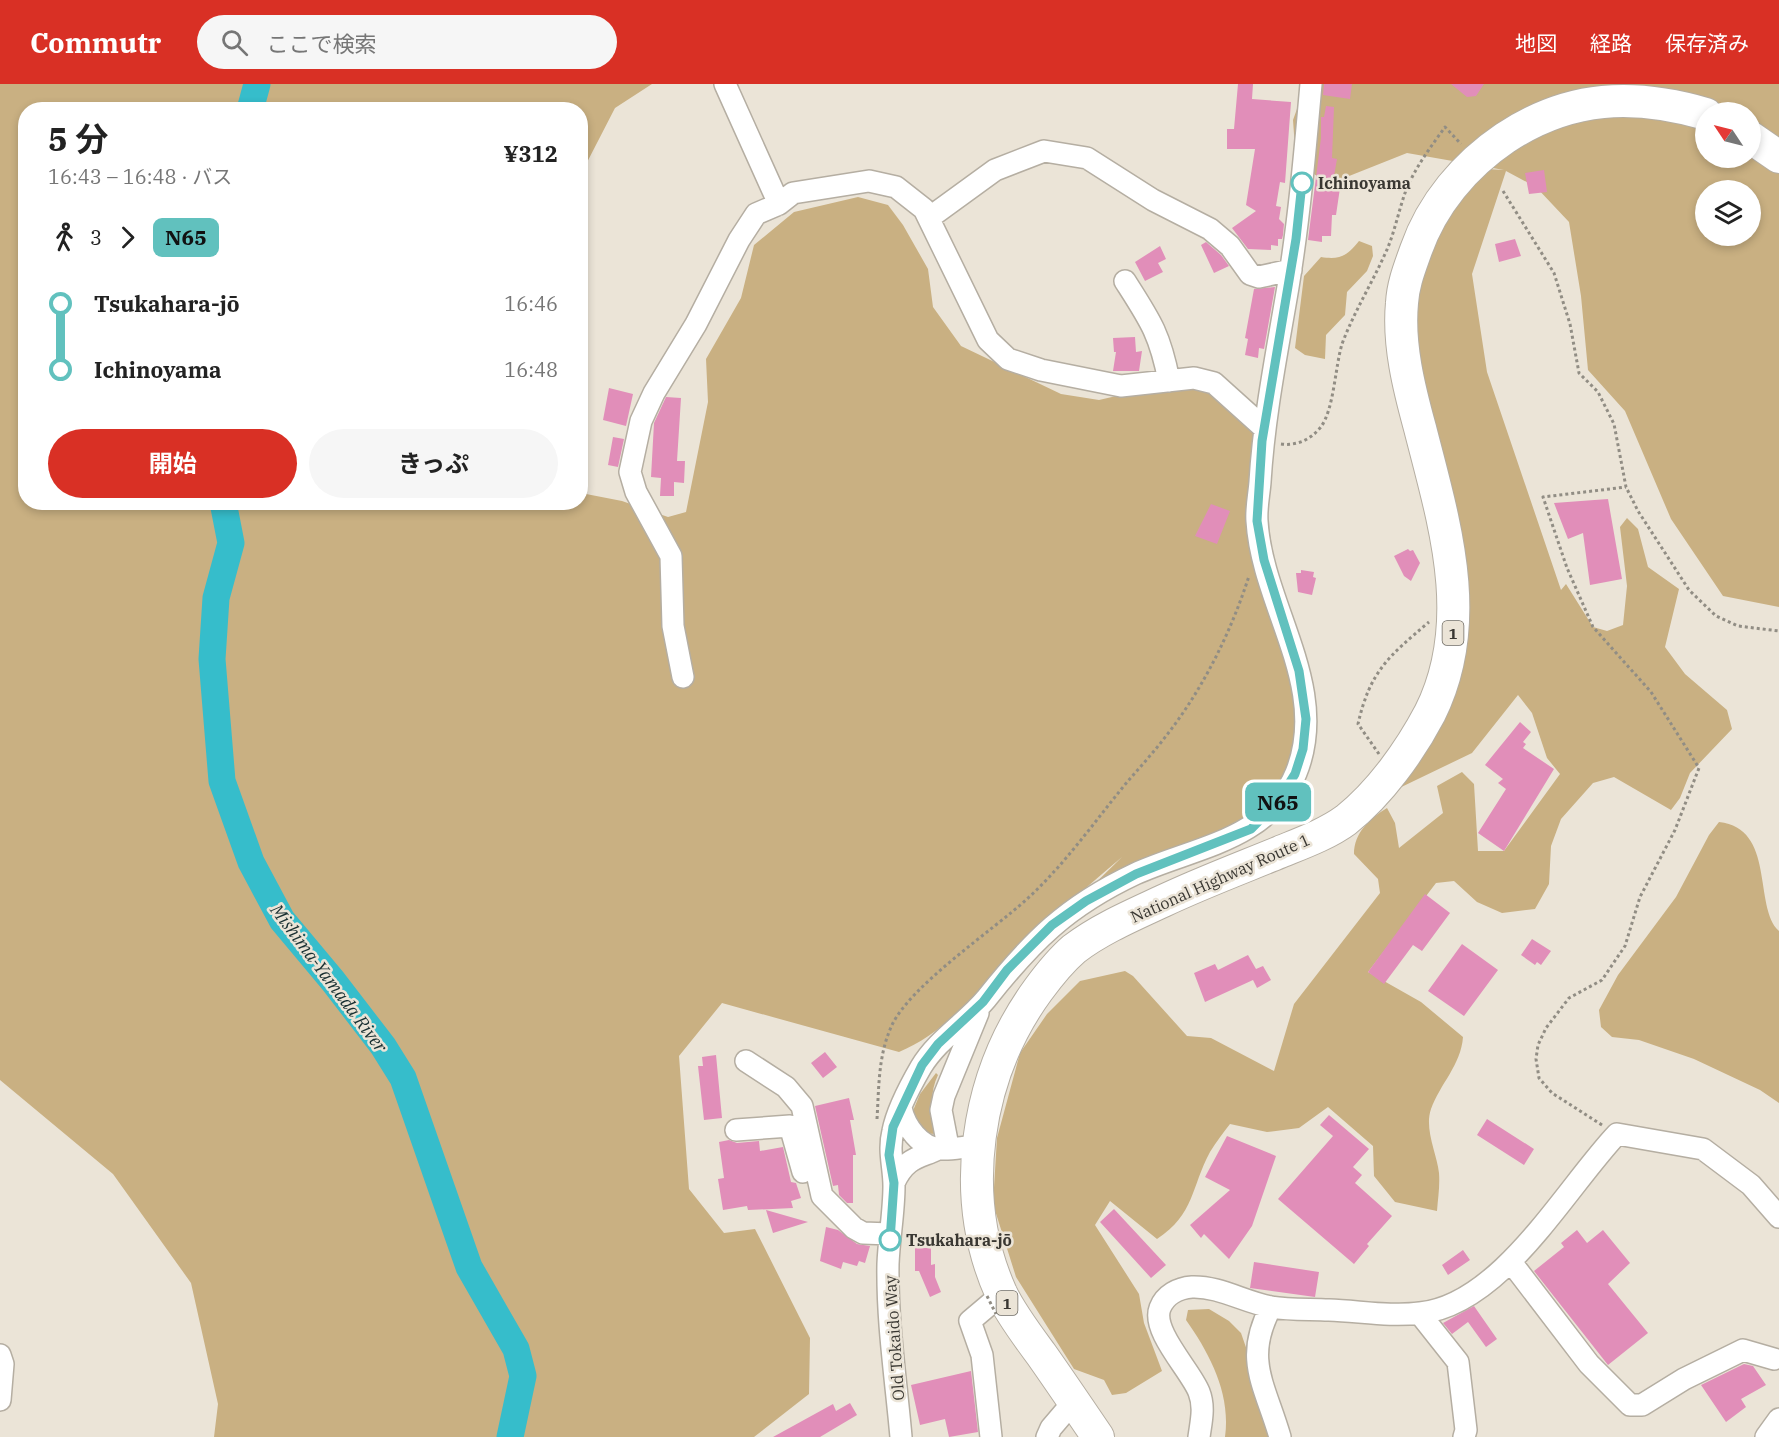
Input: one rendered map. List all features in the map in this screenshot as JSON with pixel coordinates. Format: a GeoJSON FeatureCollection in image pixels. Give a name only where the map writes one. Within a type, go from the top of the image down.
{"type":"FeatureCollection","features":[{"type":"Feature","properties":{"kind":"highway","name":"National Highway Route 1"},"geometry":{"type":"LineString","coordinates":[[1098,1437],[1074,1401],[995,1302],[979,1206],[956,1144],[984,1106],[1000,1056],[1025,1008],[1053,970],[1068,956],[1099,933],[1165,900],[1309,840],[1344,821],[1373,794],[1415,738],[1431,710],[1445,674],[1452,645],[1455,617],[1452,573],[1447,532],[1409,388],[1401,305],[1405,282],[1421,235],[1433,211],[1449,189],[1485,152],[1523,126],[1572,108],[1621,99],[1670,104],[1695,111]]}},
{"type":"Feature","properties":{"kind":"highway"},"geometry":{"type":"LineString","coordinates":[[1761,145],[1779,157]]}},
{"type":"Feature","properties":{"kind":"street"},"geometry":{"type":"LineString","coordinates":[[725,84],[779,204]]}},
{"type":"Feature","properties":{"kind":"street","name":"Old Tokaido Way"},"geometry":{"type":"LineString","coordinates":[[902,1437],[889,1297],[894,1183],[889,1155],[893,1127],[922,1065],[938,1044],[983,1002],[1027,947],[1086,901],[1136,874],[1251,829],[1276,804],[1287,788],[1295,774],[1303,749],[1306,719],[1299,671],[1264,560],[1257,521],[1263,435],[1291,270],[1311,84]]}},
{"type":"Feature","properties":{"kind":"street"},"geometry":{"type":"LineString","coordinates":[[929,218],[995,170],[1044,152],[1055,153],[1086,158],[1153,200],[1210,228],[1230,246],[1250,274],[1259,277],[1291,270]]}},
{"type":"Feature","properties":{"kind":"street"},"geometry":{"type":"LineString","coordinates":[[683,677],[673,626],[671,556],[636,492],[630,472],[641,421],[654,393],[696,324],[739,240],[756,214],[779,204],[793,193],[869,181],[896,187],[924,209],[988,340],[1008,359],[1041,370],[1121,386],[1194,378],[1214,382],[1263,435]]}},
{"type":"Feature","properties":{"kind":"street"},"geometry":{"type":"LineString","coordinates":[[1125,281],[1152,322],[1162,345],[1168,381]]}},
{"type":"Feature","properties":{"kind":"street"},"geometry":{"type":"LineString","coordinates":[[956,1144],[941,1110],[952,1072],[983,1002]]}},
{"type":"Feature","properties":{"kind":"street"},"geometry":{"type":"LineString","coordinates":[[922,1065],[931,1060],[943,1060],[948,1063],[952,1072]]}},
{"type":"Feature","properties":{"kind":"street"},"geometry":{"type":"LineString","coordinates":[[746,1061],[786,1087],[802,1106],[822,1196],[854,1228],[863,1233],[890,1234]]}},
{"type":"Feature","properties":{"kind":"street"},"geometry":{"type":"LineString","coordinates":[[901,1108],[905,1124],[911,1132],[956,1144]]}},
{"type":"Feature","properties":{"kind":"street"},"geometry":{"type":"LineString","coordinates":[[736,1130],[790,1126],[809,1191],[814,1196],[822,1196]]}},
{"type":"Feature","properties":{"kind":"street"},"geometry":{"type":"LineString","coordinates":[[1199,1437],[1203,1409],[1199,1392],[1162,1332],[1158,1319],[1160,1308],[1168,1296],[1181,1288],[1194,1287],[1219,1291],[1271,1307],[1419,1314],[1435,1311],[1461,1298],[1523,1251],[1595,1157],[1617,1134],[1703,1149],[1751,1185],[1779,1217]]}},
{"type":"Feature","properties":{"kind":"street"},"geometry":{"type":"LineString","coordinates":[[894,1183],[907,1164],[925,1153],[956,1144]]}},
{"type":"Feature","properties":{"kind":"street"},"geometry":{"type":"LineString","coordinates":[[1511,1262],[1589,1364],[1630,1405],[1642,1405],[1684,1379],[1743,1350],[1774,1359]]}},
{"type":"Feature","properties":{"kind":"street"},"geometry":{"type":"LineString","coordinates":[[991,1437],[982,1355],[970,1321],[995,1302]]}},
{"type":"Feature","properties":{"kind":"street"},"geometry":{"type":"LineString","coordinates":[[1271,1307],[1259,1333],[1256,1357],[1280,1437]]}},
{"type":"Feature","properties":{"kind":"street"},"geometry":{"type":"LineString","coordinates":[[1419,1314],[1458,1362],[1466,1430],[1464,1437]]}},
{"type":"Feature","properties":{"kind":"street"},"geometry":{"type":"LineString","coordinates":[[0,1355],[3,1364],[0,1400]]}},
{"type":"Feature","properties":{"kind":"street"},"geometry":{"type":"LineString","coordinates":[[1047,1437],[1074,1401]]}},
{"type":"Feature","properties":{"kind":"street"},"geometry":{"type":"LineString","coordinates":[[1766,1437],[1779,1419]]}},
{"type":"Feature","properties":{"kind":"path"},"geometry":{"type":"LineString","coordinates":[[1263,435],[1293,446],[1310,437],[1322,426],[1330,402],[1335,364],[1352,317],[1386,252],[1406,191],[1419,165],[1445,127],[1461,144]]}},
{"type":"Feature","properties":{"kind":"path"},"geometry":{"type":"LineString","coordinates":[[1503,191],[1554,273],[1570,324],[1579,374],[1598,392],[1614,424],[1626,487],[1689,590],[1716,616],[1738,626],[1779,631]]}},
{"type":"Feature","properties":{"kind":"path"},"geometry":{"type":"LineString","coordinates":[[1617,1134],[1552,1093],[1539,1078],[1536,1059],[1538,1045],[1546,1028],[1569,998],[1602,980],[1625,946],[1640,897],[1675,830],[1699,768],[1651,692],[1593,627],[1567,568],[1543,497],[1626,487]]}},
{"type":"Feature","properties":{"kind":"path"},"geometry":{"type":"LineString","coordinates":[[876,1122],[880,1058],[892,1023],[923,986],[1029,897],[1084,837],[1166,736],[1192,701],[1215,657],[1239,608],[1250,572],[1264,560]]}},
{"type":"Feature","properties":{"kind":"shaded area"},"geometry":{"type":"Polygon","coordinates":[[[0,84],[652,84],[615,108],[588,160],[588,102],[18,102],[18,510],[588,510],[588,494],[622,501],[668,517],[686,512],[708,402],[706,359],[741,298],[754,245],[794,212],[858,197],[888,205],[903,225],[928,269],[933,307],[961,346],[1061,394],[1099,400],[1194,378],[1231,408],[1262,442],[1261,543],[1284,622],[1299,733],[1281,785],[1225,837],[1074,904],[1122,857],[1036,932],[956,1014],[919,1042],[899,1052],[722,1003],[679,1056],[689,1189],[724,1233],[755,1229],[810,1338],[809,1394],[754,1437],[214,1437],[218,1404],[191,1283],[113,1174],[0,1080],[0,84]]]}},
{"type":"Feature","properties":{"kind":"shaded area"},"geometry":{"type":"Polygon","coordinates":[[[1306,84],[1779,84],[1779,607],[1723,596],[1671,519],[1625,411],[1588,370],[1581,296],[1569,222],[1536,187],[1506,171],[1472,274],[1487,372],[1561,590],[1566,584],[1593,627],[1607,631],[1623,625],[1627,586],[1620,527],[1627,518],[1638,529],[1648,567],[1679,589],[1665,647],[1685,674],[1727,710],[1732,729],[1690,773],[1680,798],[1671,810],[1614,777],[1593,783],[1561,819],[1551,846],[1549,884],[1535,909],[1502,913],[1477,902],[1454,881],[1436,883],[1368,972],[1421,1002],[1463,1037],[1458,1057],[1435,1100],[1429,1117],[1430,1133],[1439,1173],[1437,1211],[1395,1202],[1374,1176],[1373,1146],[1328,1107],[1299,1128],[1267,1132],[1230,1124],[1210,1152],[1191,1199],[1179,1220],[1157,1239],[1110,1201],[1095,1225],[1139,1294],[1144,1323],[1162,1371],[1126,1393],[1112,1395],[1104,1380],[1074,1369],[1016,1277],[993,1204],[997,1138],[1020,1053],[1047,1014],[1080,981],[1125,971],[1133,976],[1187,1036],[1211,1038],[1274,1071],[1294,1004],[1380,893],[1378,879],[1354,854],[1357,839],[1369,821],[1387,808],[1395,823],[1399,848],[1443,813],[1437,786],[1462,772],[1474,784],[1478,851],[1504,851],[1560,774],[1547,758],[1532,713],[1518,695],[1472,753],[1391,792],[1453,668],[1403,342],[1418,244],[1469,168],[1504,170],[1407,153],[1329,184],[1296,162],[1293,120],[1306,84]]]}},
{"type":"Feature","properties":{"kind":"shaded area"},"geometry":{"type":"Polygon","coordinates":[[[1359,241],[1372,246],[1373,256],[1367,271],[1347,292],[1345,315],[1326,335],[1325,359],[1305,355],[1295,348],[1304,276],[1321,257],[1343,256],[1359,241]]]}},
{"type":"Feature","properties":{"kind":"shaded area"},"geometry":{"type":"Polygon","coordinates":[[[1719,822],[1737,827],[1749,838],[1761,870],[1771,920],[1779,931],[1779,1103],[1760,1090],[1694,1059],[1639,1040],[1612,1037],[1601,1027],[1599,1010],[1618,975],[1676,897],[1709,835],[1719,822]]]}},
{"type":"Feature","properties":{"kind":"shaded area"},"geometry":{"type":"Polygon","coordinates":[[[936,1073],[938,1075],[933,1089],[932,1102],[938,1128],[934,1134],[922,1130],[912,1113],[920,1094],[936,1073]]]}},
{"type":"Feature","properties":{"kind":"shaded area"},"geometry":{"type":"Polygon","coordinates":[[[1209,1309],[1229,1321],[1241,1333],[1277,1437],[1225,1437],[1225,1405],[1217,1375],[1186,1320],[1188,1310],[1209,1309]]]}},
{"type":"Feature","properties":{"kind":"building"},"geometry":{"type":"Polygon","coordinates":[[[1238,84],[1253,84],[1252,99],[1291,102],[1285,183],[1280,182],[1276,206],[1281,207],[1279,219],[1284,224],[1283,235],[1282,239],[1278,239],[1278,246],[1271,245],[1271,250],[1248,249],[1232,228],[1256,211],[1246,205],[1255,149],[1227,149],[1227,129],[1234,129],[1238,84]]]}},
{"type":"Feature","properties":{"kind":"building"},"geometry":{"type":"Polygon","coordinates":[[[1324,84],[1352,84],[1350,99],[1323,95],[1324,84]]]}},
{"type":"Feature","properties":{"kind":"building"},"geometry":{"type":"Polygon","coordinates":[[[1451,84],[1484,84],[1476,96],[1467,97],[1451,84]]]}},
{"type":"Feature","properties":{"kind":"building"},"geometry":{"type":"Polygon","coordinates":[[[1326,106],[1334,107],[1332,158],[1337,159],[1332,187],[1340,188],[1336,215],[1332,215],[1331,236],[1322,236],[1322,242],[1308,240],[1321,138],[1321,117],[1324,117],[1326,106]]]}},
{"type":"Feature","properties":{"kind":"building"},"geometry":{"type":"Polygon","coordinates":[[[1544,170],[1547,192],[1529,194],[1525,173],[1544,170]]]}},
{"type":"Feature","properties":{"kind":"building"},"geometry":{"type":"Polygon","coordinates":[[[1515,239],[1521,256],[1499,262],[1495,244],[1515,239]]]}},
{"type":"Feature","properties":{"kind":"building"},"geometry":{"type":"Polygon","coordinates":[[[1206,242],[1221,255],[1229,266],[1214,273],[1201,245],[1206,242]]]}},
{"type":"Feature","properties":{"kind":"building"},"geometry":{"type":"Polygon","coordinates":[[[1160,246],[1166,259],[1158,263],[1163,272],[1145,281],[1135,262],[1160,246]]]}},
{"type":"Feature","properties":{"kind":"building"},"geometry":{"type":"Polygon","coordinates":[[[1275,287],[1264,349],[1259,348],[1258,358],[1245,355],[1248,339],[1245,338],[1254,289],[1275,287]]]}},
{"type":"Feature","properties":{"kind":"building"},"geometry":{"type":"Polygon","coordinates":[[[1135,337],[1136,352],[1142,351],[1139,371],[1113,371],[1116,352],[1114,352],[1113,338],[1135,337]]]}},
{"type":"Feature","properties":{"kind":"building"},"geometry":{"type":"Polygon","coordinates":[[[609,388],[633,394],[626,426],[603,420],[609,388]]]}},
{"type":"Feature","properties":{"kind":"building"},"geometry":{"type":"Polygon","coordinates":[[[666,397],[681,398],[677,461],[685,461],[684,483],[674,482],[674,496],[660,496],[661,478],[651,477],[654,423],[666,397]]]}},
{"type":"Feature","properties":{"kind":"building"},"geometry":{"type":"Polygon","coordinates":[[[613,437],[624,439],[618,467],[608,465],[613,437]]]}},
{"type":"Feature","properties":{"kind":"building"},"geometry":{"type":"Polygon","coordinates":[[[1608,499],[1622,579],[1590,585],[1583,533],[1568,539],[1554,503],[1608,499]]]}},
{"type":"Feature","properties":{"kind":"building"},"geometry":{"type":"Polygon","coordinates":[[[1211,504],[1230,511],[1217,544],[1195,536],[1211,504]]]}},
{"type":"Feature","properties":{"kind":"building"},"geometry":{"type":"Polygon","coordinates":[[[1408,549],[1413,550],[1420,563],[1411,581],[1404,576],[1394,556],[1408,549]]]}},
{"type":"Feature","properties":{"kind":"building"},"geometry":{"type":"Polygon","coordinates":[[[1301,570],[1314,572],[1313,577],[1316,578],[1312,595],[1298,592],[1296,573],[1301,573],[1301,570]]]}},
{"type":"Feature","properties":{"kind":"building"},"geometry":{"type":"Polygon","coordinates":[[[1520,722],[1531,732],[1523,742],[1526,744],[1523,748],[1554,769],[1504,851],[1478,833],[1506,789],[1498,783],[1503,779],[1485,765],[1520,722]]]}},
{"type":"Feature","properties":{"kind":"building"},"geometry":{"type":"Polygon","coordinates":[[[1425,894],[1450,913],[1422,951],[1413,945],[1384,984],[1368,972],[1425,894]]]}},
{"type":"Feature","properties":{"kind":"building"},"geometry":{"type":"Polygon","coordinates":[[[1532,939],[1551,951],[1541,965],[1537,962],[1535,965],[1521,955],[1532,939]]]}},
{"type":"Feature","properties":{"kind":"building"},"geometry":{"type":"Polygon","coordinates":[[[1462,944],[1498,970],[1464,1016],[1428,991],[1462,944]]]}},
{"type":"Feature","properties":{"kind":"building"},"geometry":{"type":"Polygon","coordinates":[[[1248,955],[1256,969],[1263,966],[1271,980],[1257,988],[1253,980],[1205,1002],[1194,973],[1215,964],[1218,970],[1248,955]]]}},
{"type":"Feature","properties":{"kind":"building"},"geometry":{"type":"Polygon","coordinates":[[[825,1052],[837,1067],[823,1078],[811,1063],[825,1052]]]}},
{"type":"Feature","properties":{"kind":"building"},"geometry":{"type":"Polygon","coordinates":[[[716,1055],[722,1118],[704,1120],[698,1066],[703,1066],[702,1057],[716,1055]]]}},
{"type":"Feature","properties":{"kind":"building"},"geometry":{"type":"Polygon","coordinates":[[[849,1098],[854,1120],[850,1120],[856,1155],[853,1155],[853,1203],[847,1203],[839,1195],[838,1185],[833,1186],[815,1106],[849,1098]]]}},
{"type":"Feature","properties":{"kind":"building"},"geometry":{"type":"Polygon","coordinates":[[[1329,1115],[1369,1149],[1353,1167],[1362,1175],[1355,1183],[1392,1216],[1367,1244],[1369,1246],[1354,1264],[1278,1199],[1333,1136],[1320,1125],[1329,1115]]]}},
{"type":"Feature","properties":{"kind":"building"},"geometry":{"type":"Polygon","coordinates":[[[1487,1119],[1534,1149],[1524,1165],[1477,1135],[1487,1119]]]}},
{"type":"Feature","properties":{"kind":"building"},"geometry":{"type":"Polygon","coordinates":[[[1227,1136],[1276,1156],[1252,1226],[1229,1259],[1204,1234],[1201,1238],[1190,1225],[1230,1190],[1205,1177],[1227,1136]]]}},
{"type":"Feature","properties":{"kind":"building"},"geometry":{"type":"Polygon","coordinates":[[[729,1140],[737,1143],[759,1141],[760,1151],[783,1147],[791,1182],[796,1183],[801,1198],[791,1201],[793,1208],[748,1210],[747,1206],[723,1210],[718,1179],[724,1178],[719,1142],[729,1140]]]}},
{"type":"Feature","properties":{"kind":"building"},"geometry":{"type":"Polygon","coordinates":[[[1114,1209],[1166,1265],[1151,1278],[1100,1222],[1114,1209]]]}},
{"type":"Feature","properties":{"kind":"building"},"geometry":{"type":"Polygon","coordinates":[[[766,1210],[808,1222],[773,1233],[766,1210]]]}},
{"type":"Feature","properties":{"kind":"building"},"geometry":{"type":"Polygon","coordinates":[[[826,1227],[838,1230],[857,1244],[870,1246],[865,1263],[859,1261],[857,1266],[843,1262],[841,1269],[820,1261],[826,1227]]]}},
{"type":"Feature","properties":{"kind":"building"},"geometry":{"type":"Polygon","coordinates":[[[1577,1230],[1587,1243],[1603,1230],[1630,1263],[1608,1284],[1648,1333],[1608,1365],[1534,1271],[1564,1247],[1561,1243],[1577,1230]]]}},
{"type":"Feature","properties":{"kind":"building"},"geometry":{"type":"Polygon","coordinates":[[[915,1248],[931,1248],[931,1265],[935,1264],[935,1277],[941,1292],[930,1297],[919,1271],[915,1271],[915,1248]]]}},
{"type":"Feature","properties":{"kind":"building"},"geometry":{"type":"Polygon","coordinates":[[[1463,1250],[1470,1260],[1448,1275],[1442,1265],[1463,1250]]]}},
{"type":"Feature","properties":{"kind":"building"},"geometry":{"type":"Polygon","coordinates":[[[1254,1262],[1319,1272],[1315,1297],[1250,1288],[1254,1262]]]}},
{"type":"Feature","properties":{"kind":"building"},"geometry":{"type":"Polygon","coordinates":[[[1474,1306],[1497,1339],[1486,1347],[1468,1322],[1452,1334],[1443,1323],[1474,1306]]]}},
{"type":"Feature","properties":{"kind":"building"},"geometry":{"type":"Polygon","coordinates":[[[1744,1364],[1753,1366],[1766,1385],[1741,1399],[1746,1407],[1726,1422],[1701,1385],[1744,1364]]]}},
{"type":"Feature","properties":{"kind":"building"},"geometry":{"type":"Polygon","coordinates":[[[971,1371],[978,1432],[949,1437],[945,1419],[920,1425],[911,1385],[971,1371]]]}},
{"type":"Feature","properties":{"kind":"building"},"geometry":{"type":"Polygon","coordinates":[[[850,1403],[857,1415],[820,1437],[773,1437],[833,1404],[836,1411],[850,1403]]]}},
{"type":"Feature","properties":{"kind":"waterway","name":"Mishima-Yamada River"},"geometry":{"type":"LineString","coordinates":[[252,102],[257,84]]}},
{"type":"Feature","properties":{"kind":"waterway","name":"Mishima-Yamada River"},"geometry":{"type":"LineString","coordinates":[[225,510],[231,543],[216,598],[212,659],[222,781],[251,862],[282,920],[383,1046],[403,1078],[469,1267],[516,1349],[523,1376],[510,1437]]}},
{"type":"Feature","properties":{"kind":"bus line","name":"N65"},"geometry":{"type":"LineString","coordinates":[[890,1240],[894,1183],[889,1155],[893,1127],[922,1065],[938,1044],[983,1002],[1027,947],[1052,925],[1086,901],[1136,874],[1251,829],[1276,804],[1295,774],[1303,749],[1306,719],[1299,671],[1264,560],[1257,521],[1262,441],[1296,239],[1302,183]]}},
{"type":"Feature","properties":{"kind":"place","name":"Ichinoyama"},"geometry":{"type":"Point","coordinates":[1302,183]}},
{"type":"Feature","properties":{"kind":"place","name":"Tsukahara-jō"},"geometry":{"type":"Point","coordinates":[890,1240]}}]}
